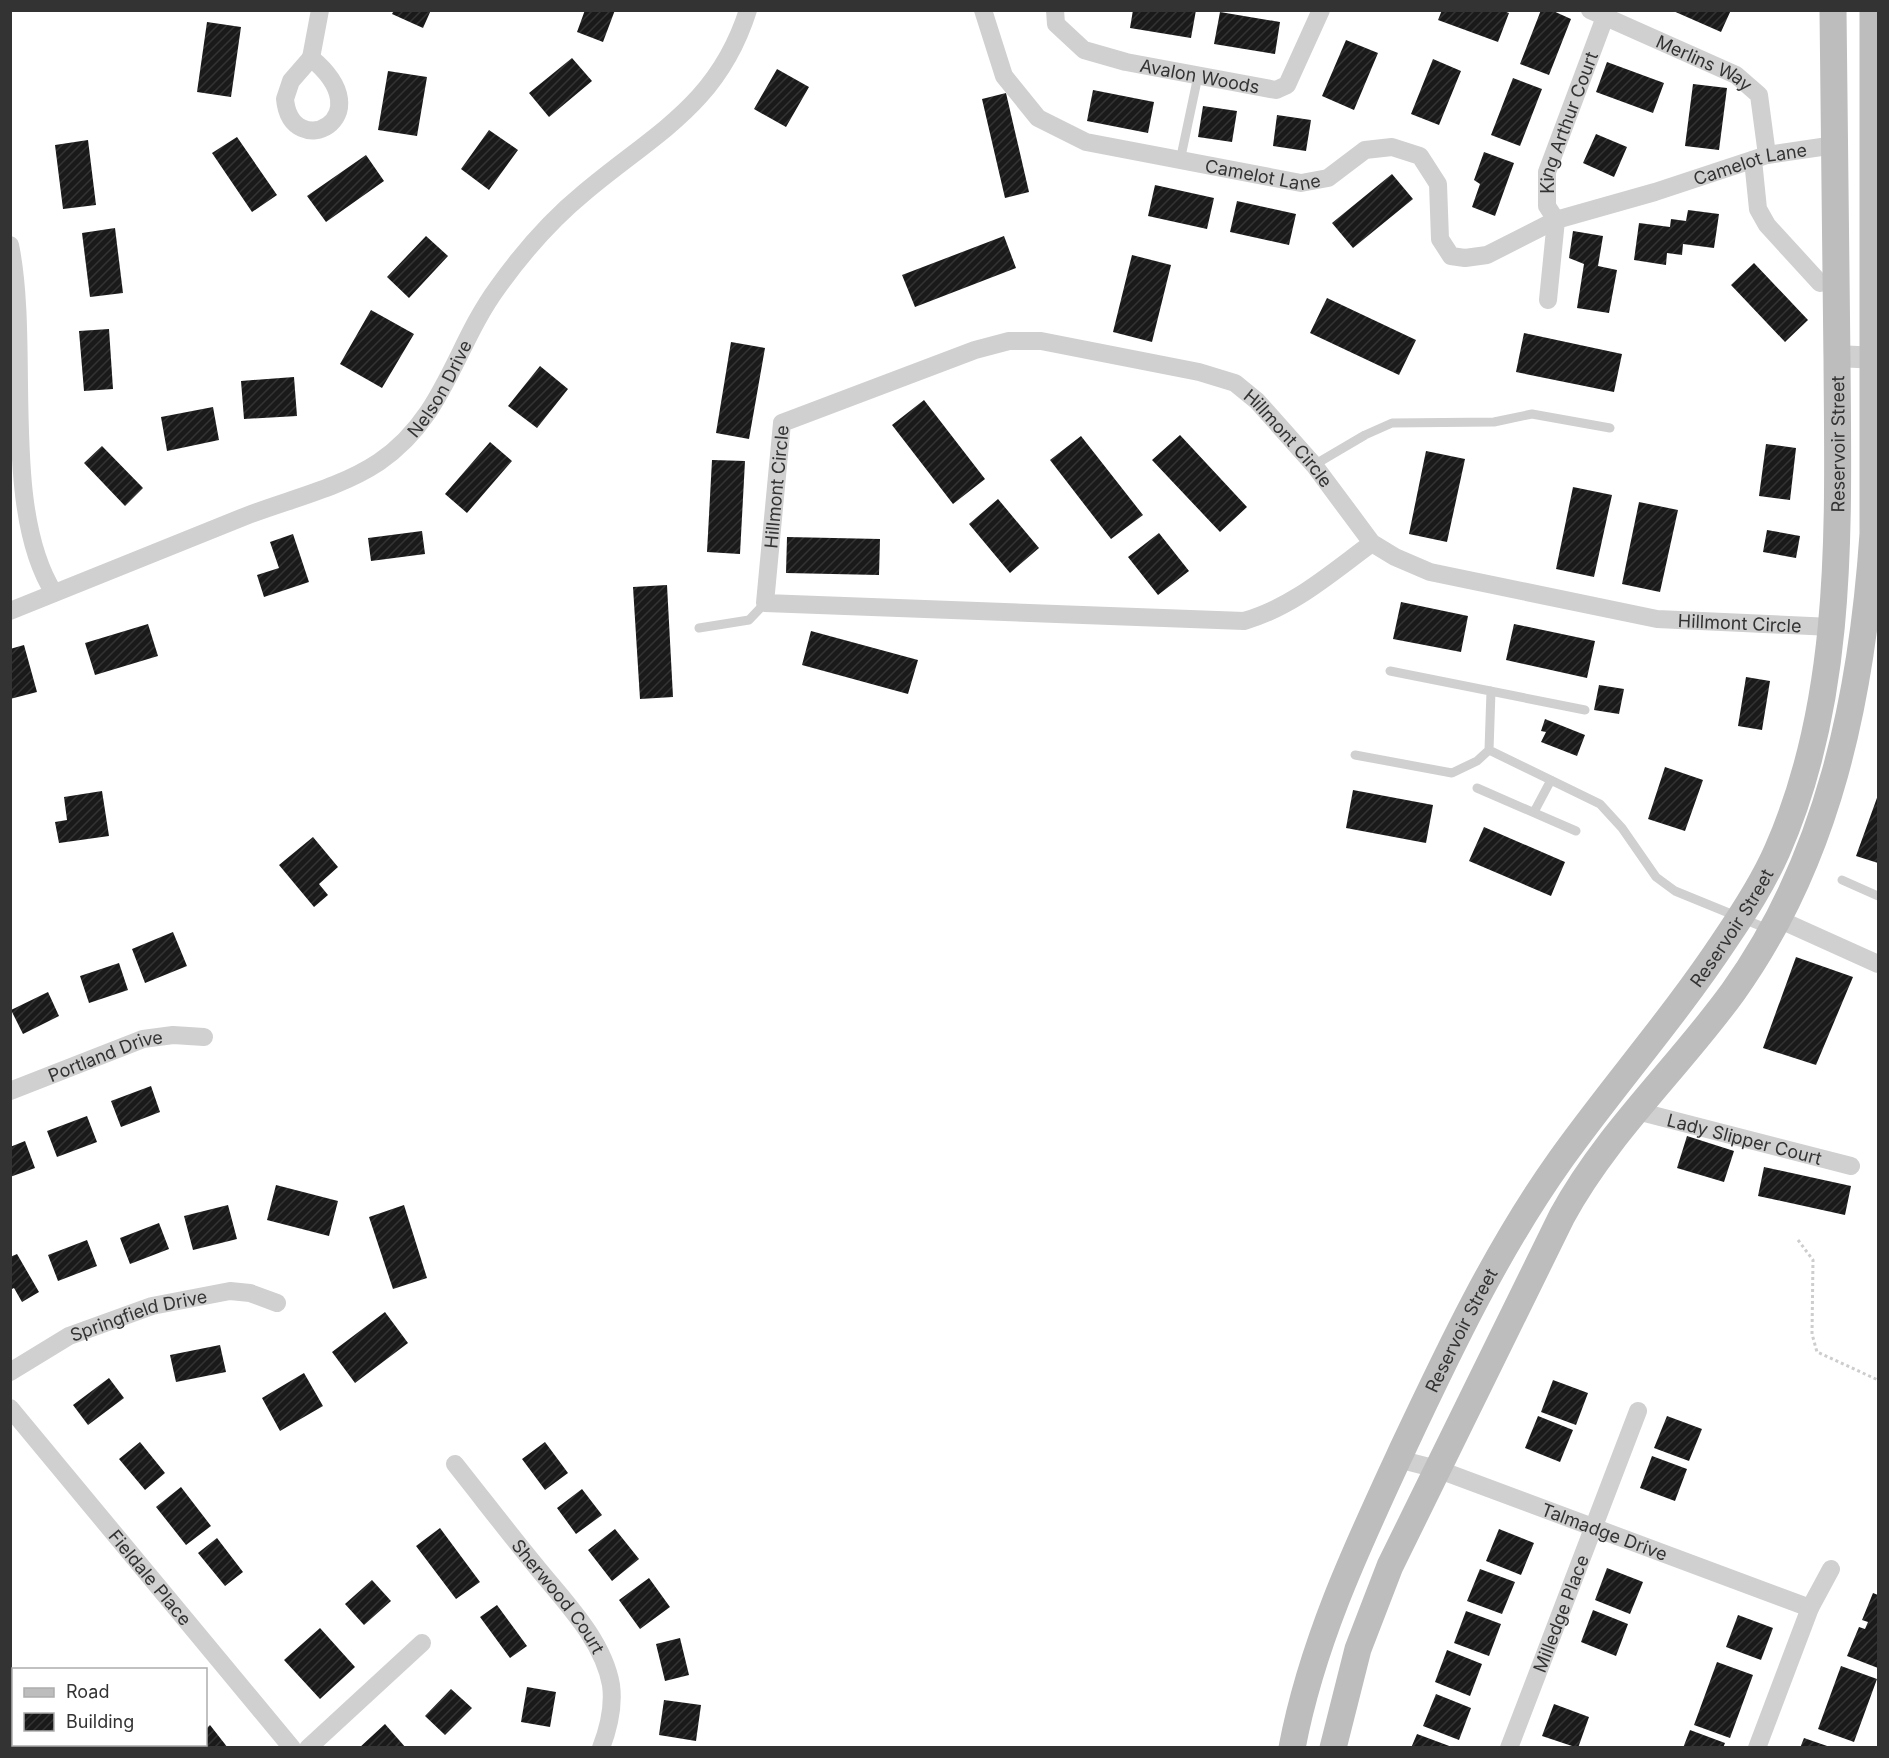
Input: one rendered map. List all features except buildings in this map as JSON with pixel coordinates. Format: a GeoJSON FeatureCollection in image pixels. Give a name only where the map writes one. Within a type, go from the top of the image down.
{"type":"FeatureCollection","features":[{"type":"Feature","properties":{"kind":"main road","name":"Reservoir Street"},"geometry":{"type":"LineString","coordinates":[[1292,1748],[1310,1669],[1363,1534],[1445,1358],[1494,1264],[1536,1195],[1599,1105],[1668,1023],[1741,916],[1777,852],[1795,804],[1824,682],[1832,627],[1838,538],[1833,10]]}},
{"type":"Feature","properties":{"kind":"main road","name":"Reservoir Street"},"geometry":{"type":"LineString","coordinates":[[1334,1748],[1346,1687],[1390,1566],[1576,1190],[1733,992],[1775,925],[1820,829],[1852,708],[1870,585],[1876,358],[1873,10]]}},
{"type":"Feature","properties":{"kind":"street"},"geometry":{"type":"LineString","coordinates":[[311,58],[320,10]]}},
{"type":"Feature","properties":{"kind":"street","name":"Nelson Drive"},"geometry":{"type":"LineString","coordinates":[[10,611],[259,511],[337,484],[360,473],[396,449],[429,414],[482,311],[521,256],[583,194],[658,138],[694,104],[729,57],[748,10]]}},
{"type":"Feature","properties":{"kind":"street","name":"Camelot Lane"},"geometry":{"type":"LineString","coordinates":[[983,10],[1004,76],[1038,118],[1086,142],[1301,183],[1328,178],[1365,150],[1392,147],[1420,156],[1438,184],[1440,239],[1451,256],[1466,258],[1487,255],[1556,220],[1655,192],[1760,157],[1835,145]]}},
{"type":"Feature","properties":{"kind":"street","name":"Avalon Woods"},"geometry":{"type":"LineString","coordinates":[[1055,10],[1056,24],[1084,50],[1126,62],[1276,90],[1287,85],[1321,10]]}},
{"type":"Feature","properties":{"kind":"street","name":"Merlins Way"},"geometry":{"type":"LineString","coordinates":[[1597,14],[1736,75],[1759,95],[1758,209],[1767,225],[1820,283]]}},
{"type":"Feature","properties":{"kind":"street","name":"King Arthur Court"},"geometry":{"type":"LineString","coordinates":[[1548,300],[1556,220],[1547,206],[1547,172],[1597,14]]}},
{"type":"Feature","properties":{"kind":"street"},"geometry":{"type":"LineString","coordinates":[[10,245],[14,279],[17,493],[34,559],[54,593]]}},
{"type":"Feature","properties":{"kind":"street","name":"Hillmont Circle"},"geometry":{"type":"LineString","coordinates":[[765,603],[783,423],[975,350],[1009,341],[1041,341],[1199,372],[1235,383],[1257,401],[1314,465],[1371,543],[1395,557],[1430,572],[1657,619],[1832,627]]}},
{"type":"Feature","properties":{"kind":"street"},"geometry":{"type":"LineString","coordinates":[[1837,356],[1876,358]]}},
{"type":"Feature","properties":{"kind":"street"},"geometry":{"type":"LineString","coordinates":[[765,603],[1244,621],[1269,614],[1288,604],[1371,543]]}},
{"type":"Feature","properties":{"kind":"street"},"geometry":{"type":"LineString","coordinates":[[1775,925],[1878,964]]}},
{"type":"Feature","properties":{"kind":"street","name":"Portland Drive"},"geometry":{"type":"LineString","coordinates":[[10,1091],[143,1039],[173,1035],[204,1037]]}},
{"type":"Feature","properties":{"kind":"street","name":"Lady Slipper Court"},"geometry":{"type":"LineString","coordinates":[[1637,1111],[1851,1166]]}},
{"type":"Feature","properties":{"kind":"street","name":"Springfield Drive"},"geometry":{"type":"LineString","coordinates":[[10,1372],[69,1336],[152,1306],[230,1291],[250,1293],[277,1303]]}},
{"type":"Feature","properties":{"kind":"street","name":"Fieldale Place"},"geometry":{"type":"LineString","coordinates":[[10,1408],[259,1705],[292,1748]]}},
{"type":"Feature","properties":{"kind":"street","name":"Milledge Place"},"geometry":{"type":"LineString","coordinates":[[1509,1748],[1638,1411]]}},
{"type":"Feature","properties":{"kind":"street","name":"Talmadge Drive"},"geometry":{"type":"LineString","coordinates":[[1398,1458],[1437,1470],[1810,1608]]}},
{"type":"Feature","properties":{"kind":"street","name":"Sherwood Court"},"geometry":{"type":"LineString","coordinates":[[455,1464],[567,1604],[603,1661],[611,1685],[612,1709],[601,1748]]}},
{"type":"Feature","properties":{"kind":"street"},"geometry":{"type":"LineString","coordinates":[[1757,1748],[1810,1608],[1831,1569]]}},
{"type":"Feature","properties":{"kind":"street"},"geometry":{"type":"LineString","coordinates":[[308,1748],[422,1642]]}},
{"type":"Feature","properties":{"kind":"lane"},"geometry":{"type":"LineString","coordinates":[[1180,161],[1198,76]]}},
{"type":"Feature","properties":{"kind":"lane"},"geometry":{"type":"LineString","coordinates":[[1314,465],[1365,435],[1392,423],[1494,423],[1532,414],[1610,428]]}},
{"type":"Feature","properties":{"kind":"lane"},"geometry":{"type":"LineString","coordinates":[[699,628],[749,620],[765,603]]}},
{"type":"Feature","properties":{"kind":"lane"},"geometry":{"type":"LineString","coordinates":[[1390,671],[1585,710]]}},
{"type":"Feature","properties":{"kind":"lane"},"geometry":{"type":"LineString","coordinates":[[1355,755],[1452,773],[1477,761],[1489,750],[1491,691]]}},
{"type":"Feature","properties":{"kind":"lane"},"geometry":{"type":"LineString","coordinates":[[1489,750],[1590,798],[1608,811],[1660,881],[1675,891],[1741,916],[1775,925]]}},
{"type":"Feature","properties":{"kind":"lane"},"geometry":{"type":"LineString","coordinates":[[1534,812],[1551,780]]}},
{"type":"Feature","properties":{"kind":"lane"},"geometry":{"type":"LineString","coordinates":[[1478,788],[1576,831]]}},
{"type":"Feature","properties":{"kind":"lane"},"geometry":{"type":"LineString","coordinates":[[1842,880],[1878,896]]}},
{"type":"Feature","properties":{"kind":"path"},"geometry":{"type":"LineString","coordinates":[[1798,1240],[1813,1260],[1812,1335],[1817,1352],[1878,1380]]}}]}
